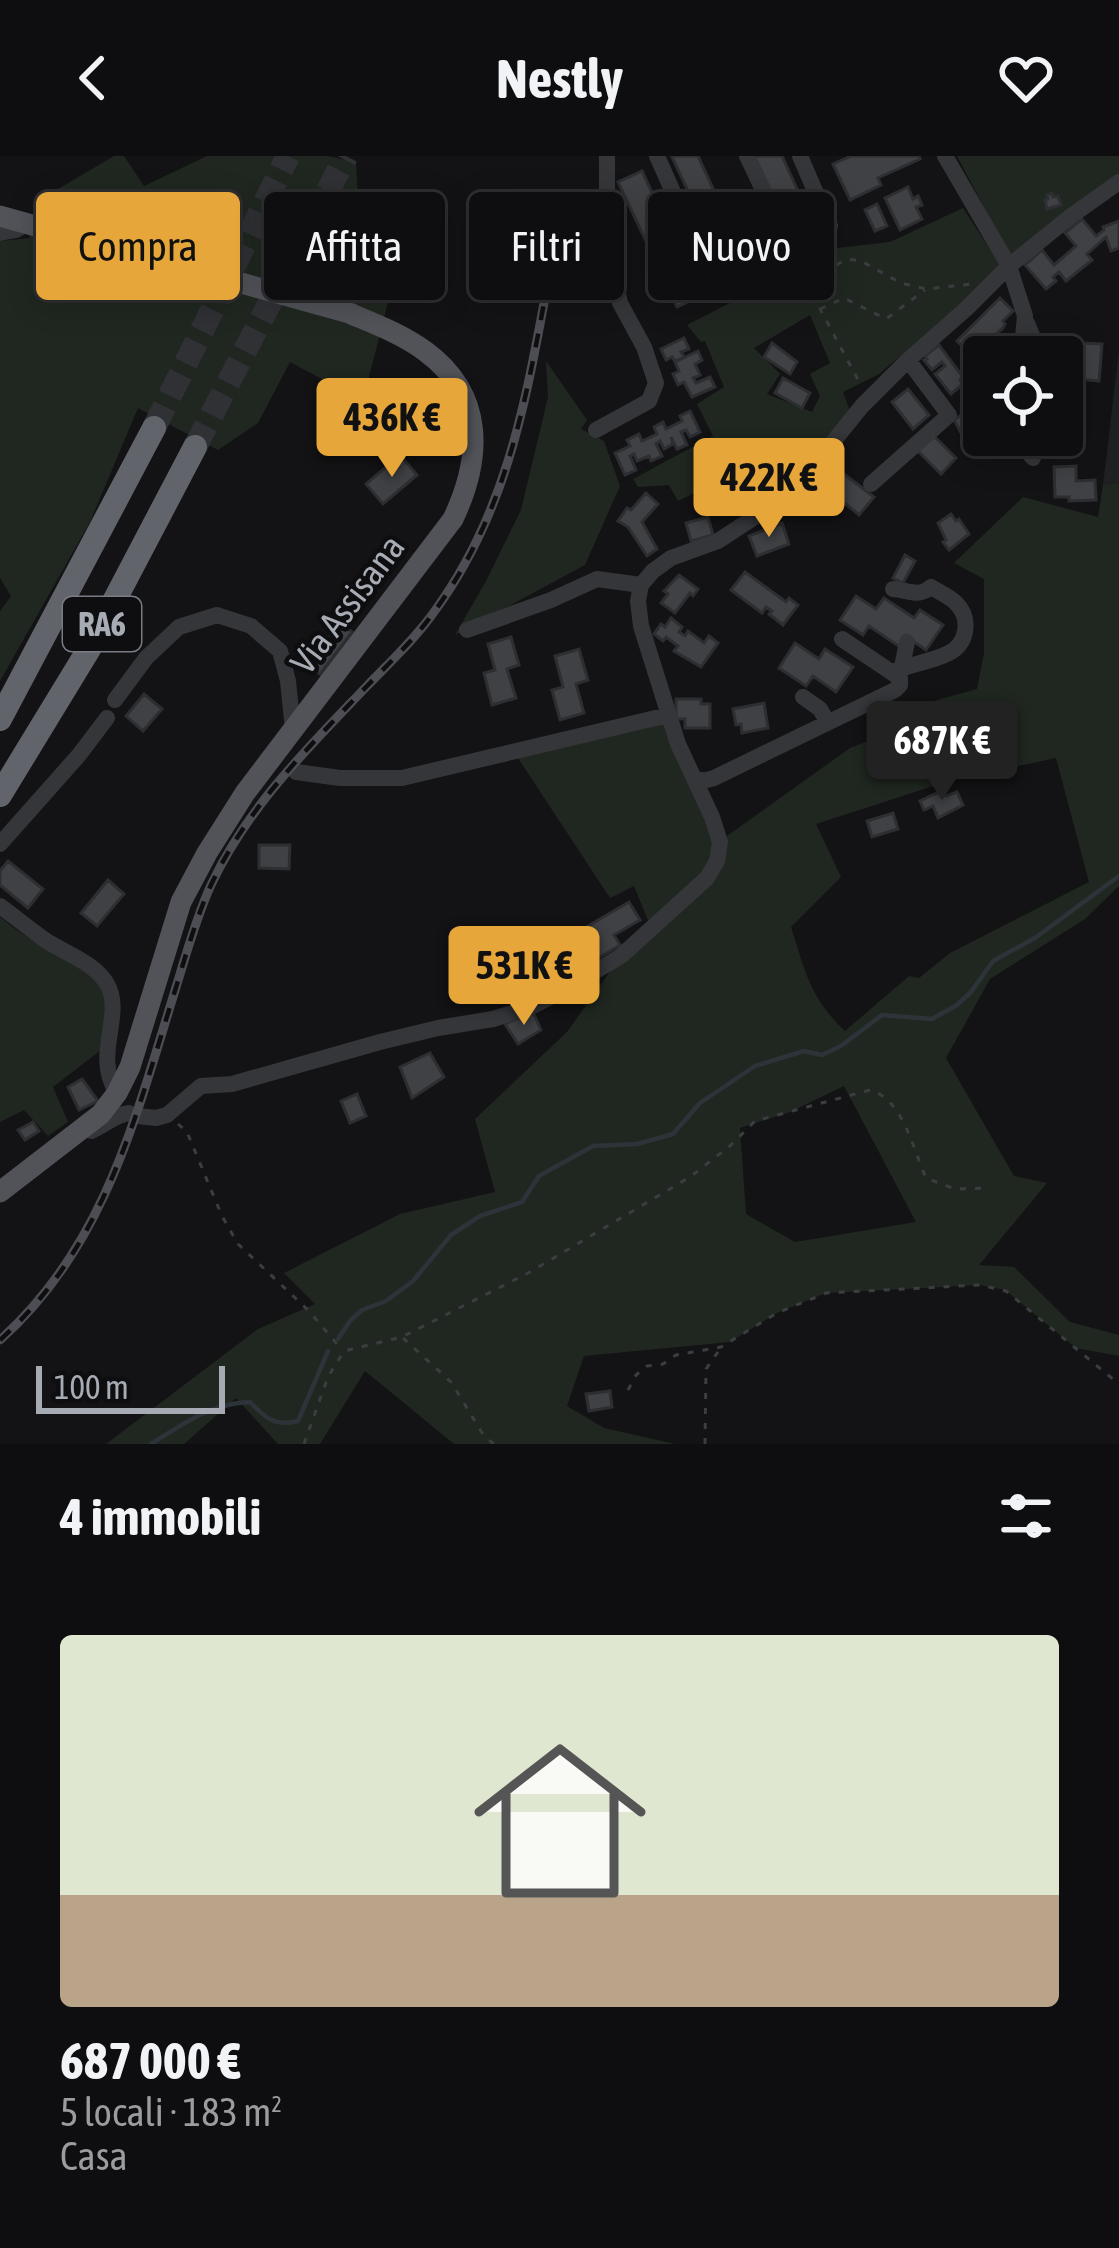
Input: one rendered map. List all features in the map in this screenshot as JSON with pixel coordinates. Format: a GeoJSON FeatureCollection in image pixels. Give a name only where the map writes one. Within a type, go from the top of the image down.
{"type":"FeatureCollection","features":[{"type":"Feature","properties":{"kind":"highway","name":"RA6"},"geometry":{"type":"LineString","coordinates":[[0,719],[154,428]]}},
{"type":"Feature","properties":{"kind":"highway","name":"RA6"},"geometry":{"type":"LineString","coordinates":[[4,794],[89,649],[195,447]]}},
{"type":"Feature","properties":{"kind":"highway"},"geometry":{"type":"LineString","coordinates":[[0,701],[20,663],[49,625]]}},
{"type":"Feature","properties":{"kind":"main road","name":"Via Assisana"},"geometry":{"type":"LineString","coordinates":[[0,216],[349,314],[390,330],[426,351],[449,373],[467,404],[474,460],[466,492],[452,519],[293,730],[285,764],[207,853],[181,902],[130,1067],[117,1093],[84,1128],[0,1192]]}},
{"type":"Feature","properties":{"kind":"street"},"geometry":{"type":"LineString","coordinates":[[596,430],[649,401],[656,383],[644,347],[620,303],[607,243],[607,156]]}},
{"type":"Feature","properties":{"kind":"street"},"geometry":{"type":"LineString","coordinates":[[658,156],[674,192]]}},
{"type":"Feature","properties":{"kind":"street"},"geometry":{"type":"LineString","coordinates":[[747,156],[764,192]]}},
{"type":"Feature","properties":{"kind":"street"},"geometry":{"type":"LineString","coordinates":[[800,156],[815,192]]}},
{"type":"Feature","properties":{"kind":"street"},"geometry":{"type":"LineString","coordinates":[[945,156],[1033,336]]}},
{"type":"Feature","properties":{"kind":"street"},"geometry":{"type":"LineString","coordinates":[[84,1128],[91,1131],[103,1126],[116,1114],[156,1118],[201,1086],[284,1072],[380,1042],[530,1007],[621,956],[707,878],[717,861],[720,842],[668,715],[641,626],[641,585],[671,558],[718,541],[773,505],[803,479],[908,360],[1004,272],[1119,182]]}},
{"type":"Feature","properties":{"kind":"street"},"geometry":{"type":"LineString","coordinates":[[0,232],[28,223]]}},
{"type":"Feature","properties":{"kind":"street"},"geometry":{"type":"LineString","coordinates":[[1023,336],[1025,316]]}},
{"type":"Feature","properties":{"kind":"street"},"geometry":{"type":"LineString","coordinates":[[872,484],[949,415],[908,360]]}},
{"type":"Feature","properties":{"kind":"street"},"geometry":{"type":"LineString","coordinates":[[467,630],[597,579],[641,585]]}},
{"type":"Feature","properties":{"kind":"street"},"geometry":{"type":"LineString","coordinates":[[893,589],[916,594],[931,587],[959,606],[965,621],[965,632],[951,652],[897,670]]}},
{"type":"Feature","properties":{"kind":"street"},"geometry":{"type":"LineString","coordinates":[[0,844],[79,755],[146,658],[179,627],[217,615],[251,626],[280,651],[293,730]]}},
{"type":"Feature","properties":{"kind":"street"},"geometry":{"type":"LineString","coordinates":[[695,778],[704,781],[719,775],[896,690],[900,685],[897,670],[842,638]]}},
{"type":"Feature","properties":{"kind":"street"},"geometry":{"type":"LineString","coordinates":[[897,670],[907,642]]}},
{"type":"Feature","properties":{"kind":"street"},"geometry":{"type":"LineString","coordinates":[[803,697],[827,721]]}},
{"type":"Feature","properties":{"kind":"street"},"geometry":{"type":"LineString","coordinates":[[285,764],[340,778],[402,778],[668,715]]}},
{"type":"Feature","properties":{"kind":"street"},"geometry":{"type":"LineString","coordinates":[[4,794],[23,800],[28,809]]}},
{"type":"Feature","properties":{"kind":"street"},"geometry":{"type":"LineString","coordinates":[[0,906],[91,968],[110,989],[106,1065],[117,1093]]}},
{"type":"Feature","properties":{"kind":"path"},"geometry":{"type":"LineString","coordinates":[[834,266],[847,259],[860,261],[901,283],[926,289],[958,286],[1004,272]]}},
{"type":"Feature","properties":{"kind":"path"},"geometry":{"type":"LineString","coordinates":[[820,308],[844,298],[886,320],[926,289]]}},
{"type":"Feature","properties":{"kind":"path"},"geometry":{"type":"LineString","coordinates":[[818,300],[869,399]]}},
{"type":"Feature","properties":{"kind":"path"},"geometry":{"type":"LineString","coordinates":[[304,1444],[328,1377],[344,1352],[402,1337],[530,1272],[690,1178],[755,1121],[870,1090],[890,1101],[926,1178],[955,1189],[988,1188]]}},
{"type":"Feature","properties":{"kind":"path"},"geometry":{"type":"LineString","coordinates":[[167,1114],[187,1132],[238,1244],[344,1352]]}},
{"type":"Feature","properties":{"kind":"path"},"geometry":{"type":"LineString","coordinates":[[628,1390],[647,1366],[721,1347],[777,1313],[826,1293],[980,1285],[1006,1291],[1119,1384]]}},
{"type":"Feature","properties":{"kind":"path"},"geometry":{"type":"LineString","coordinates":[[402,1337],[451,1382],[484,1436],[494,1444]]}},
{"type":"Feature","properties":{"kind":"path"},"geometry":{"type":"LineString","coordinates":[[705,1444],[706,1369],[721,1347]]}},
{"type":"Feature","properties":{"kind":"shaded area"},"geometry":{"type":"Polygon","coordinates":[[[114,156],[124,156],[144,186],[207,156],[327,156],[356,162],[358,192],[264,192],[264,300],[388,302],[363,401],[290,362],[258,423],[218,450],[138,408],[90,522],[0,681],[0,611],[11,596],[0,578],[0,241],[29,238],[36,202],[36,300],[240,300],[240,192],[53,192],[114,156]]]}},
{"type":"Feature","properties":{"kind":"shaded area"},"geometry":{"type":"Polygon","coordinates":[[[957,156],[1119,156],[1119,177],[1010,256],[957,156]]]}},
{"type":"Feature","properties":{"kind":"shaded area"},"geometry":{"type":"Polygon","coordinates":[[[963,208],[1003,269],[879,374],[843,392],[850,411],[794,478],[754,507],[703,489],[678,501],[669,485],[638,487],[633,479],[713,436],[697,404],[724,387],[705,341],[687,325],[736,300],[834,300],[837,248],[890,242],[963,208]],[[810,315],[754,348],[780,374],[767,394],[812,412],[820,396],[810,374],[830,363],[810,315]]]}},
{"type":"Feature","properties":{"kind":"shaded area"},"geometry":{"type":"Polygon","coordinates":[[[1119,351],[1119,482],[1103,485],[1119,351]]]}},
{"type":"Feature","properties":{"kind":"shaded area"},"geometry":{"type":"Polygon","coordinates":[[[546,361],[587,420],[581,429],[604,441],[620,486],[585,565],[455,635],[521,510],[548,397],[546,361]]]}},
{"type":"Feature","properties":{"kind":"shaded area"},"geometry":{"type":"Polygon","coordinates":[[[1119,482],[1119,886],[1085,919],[990,979],[946,1058],[1014,1176],[1047,1183],[979,1265],[1014,1267],[1070,1322],[1119,1335],[1119,1356],[1076,1348],[1005,1290],[980,1285],[826,1293],[777,1313],[730,1342],[584,1356],[567,1406],[604,1428],[675,1444],[454,1444],[365,1371],[320,1444],[278,1444],[236,1398],[184,1444],[106,1444],[258,1329],[315,1304],[284,1273],[400,1214],[495,1192],[475,1119],[567,1032],[621,956],[652,930],[634,886],[610,898],[514,752],[668,715],[720,841],[850,748],[918,722],[930,702],[977,689],[984,653],[984,579],[954,563],[1023,497],[1098,517],[1103,485],[1119,482]],[[1056,758],[949,781],[816,824],[841,877],[791,927],[816,995],[845,1031],[909,976],[919,978],[950,953],[1089,882],[1056,758]],[[844,1086],[790,1112],[740,1128],[746,1214],[795,1242],[916,1222],[844,1086]]]}},
{"type":"Feature","properties":{"kind":"shaded area"},"geometry":{"type":"Polygon","coordinates":[[[0,917],[102,984],[107,1007],[101,1050],[53,1087],[68,1122],[48,1136],[24,1110],[0,1122],[0,917]]]}},
{"type":"Feature","properties":{"kind":"building"},"geometry":{"type":"Polygon","coordinates":[[[698,156],[715,192],[688,192],[672,157],[698,156]]]}},
{"type":"Feature","properties":{"kind":"building"},"geometry":{"type":"Polygon","coordinates":[[[754,156],[782,156],[798,192],[771,192],[754,156]]]}},
{"type":"Feature","properties":{"kind":"building"},"geometry":{"type":"Polygon","coordinates":[[[851,156],[920,159],[878,178],[881,185],[850,200],[833,164],[851,156]]]}},
{"type":"Feature","properties":{"kind":"building"},"geometry":{"type":"Polygon","coordinates":[[[642,171],[652,192],[648,192],[648,246],[624,192],[618,182],[642,171]]]}},
{"type":"Feature","properties":{"kind":"building"},"geometry":{"type":"Polygon","coordinates":[[[908,187],[922,205],[916,207],[922,219],[900,230],[885,198],[908,187]]]}},
{"type":"Feature","properties":{"kind":"building"},"geometry":{"type":"Polygon","coordinates":[[[1052,193],[1061,205],[1047,209],[1045,200],[1052,193]]]}},
{"type":"Feature","properties":{"kind":"building"},"geometry":{"type":"Polygon","coordinates":[[[877,204],[887,226],[875,231],[865,210],[877,204]]]}},
{"type":"Feature","properties":{"kind":"building"},"geometry":{"type":"Polygon","coordinates":[[[1082,219],[1096,236],[1103,227],[1119,221],[1119,248],[1111,251],[1106,237],[1087,254],[1092,260],[1066,281],[1059,272],[1046,289],[1025,265],[1042,250],[1054,265],[1076,246],[1065,233],[1082,219]]]}},
{"type":"Feature","properties":{"kind":"building"},"geometry":{"type":"Polygon","coordinates":[[[1000,298],[1013,311],[994,336],[963,336],[963,347],[957,341],[1000,298]]]}},
{"type":"Feature","properties":{"kind":"building"},"geometry":{"type":"Polygon","coordinates":[[[684,338],[689,349],[681,352],[684,357],[666,360],[661,349],[684,338]]]}},
{"type":"Feature","properties":{"kind":"building"},"geometry":{"type":"Polygon","coordinates":[[[772,343],[797,362],[790,374],[764,357],[772,343]]]}},
{"type":"Feature","properties":{"kind":"building"},"geometry":{"type":"Polygon","coordinates":[[[1083,343],[1102,344],[1099,381],[1083,379],[1083,343]]]}},
{"type":"Feature","properties":{"kind":"building"},"geometry":{"type":"Polygon","coordinates":[[[939,345],[963,377],[963,384],[951,394],[935,374],[945,366],[942,362],[932,370],[925,356],[939,345]]]}},
{"type":"Feature","properties":{"kind":"building"},"geometry":{"type":"Polygon","coordinates":[[[698,351],[702,360],[695,364],[700,375],[693,378],[696,383],[710,377],[715,387],[692,397],[673,374],[679,371],[675,362],[698,351]]]}},
{"type":"Feature","properties":{"kind":"building"},"geometry":{"type":"Polygon","coordinates":[[[783,378],[810,393],[802,408],[775,393],[783,378]]]}},
{"type":"Feature","properties":{"kind":"building"},"geometry":{"type":"Polygon","coordinates":[[[908,389],[929,415],[913,429],[892,402],[908,389]]]}},
{"type":"Feature","properties":{"kind":"building"},"geometry":{"type":"Polygon","coordinates":[[[690,411],[700,432],[690,437],[686,430],[681,432],[687,445],[677,449],[671,437],[673,444],[664,449],[660,441],[656,444],[662,456],[637,461],[634,454],[630,456],[636,470],[625,475],[615,453],[630,446],[627,440],[639,434],[642,441],[657,434],[654,427],[663,422],[666,429],[690,411]]]}},
{"type":"Feature","properties":{"kind":"building"},"geometry":{"type":"Polygon","coordinates":[[[963,414],[963,436],[954,420],[963,414]]]}},
{"type":"Feature","properties":{"kind":"building"},"geometry":{"type":"Polygon","coordinates":[[[933,435],[956,458],[941,474],[918,451],[933,435]]]}},
{"type":"Feature","properties":{"kind":"building"},"geometry":{"type":"Polygon","coordinates":[[[400,455],[417,475],[383,504],[366,484],[400,455]]]}},
{"type":"Feature","properties":{"kind":"building"},"geometry":{"type":"Polygon","coordinates":[[[1076,466],[1076,481],[1095,480],[1096,500],[1055,497],[1054,467],[1076,466]]]}},
{"type":"Feature","properties":{"kind":"building"},"geometry":{"type":"Polygon","coordinates":[[[844,474],[874,497],[859,515],[830,491],[844,474]]]}},
{"type":"Feature","properties":{"kind":"building"},"geometry":{"type":"Polygon","coordinates":[[[646,493],[658,504],[642,522],[657,549],[647,556],[628,527],[618,521],[646,493]]]}},
{"type":"Feature","properties":{"kind":"building"},"geometry":{"type":"Polygon","coordinates":[[[951,514],[969,534],[949,550],[938,523],[951,514]]]}},
{"type":"Feature","properties":{"kind":"building"},"geometry":{"type":"Polygon","coordinates":[[[708,517],[713,535],[691,541],[686,523],[708,517]]]}},
{"type":"Feature","properties":{"kind":"building"},"geometry":{"type":"Polygon","coordinates":[[[782,523],[789,544],[757,556],[749,536],[782,523]]]}},
{"type":"Feature","properties":{"kind":"building"},"geometry":{"type":"Polygon","coordinates":[[[905,555],[915,561],[903,583],[893,578],[905,555]]]}},
{"type":"Feature","properties":{"kind":"building"},"geometry":{"type":"Polygon","coordinates":[[[745,572],[786,602],[789,598],[798,605],[783,625],[769,614],[772,611],[766,607],[762,613],[731,590],[745,572]]]}},
{"type":"Feature","properties":{"kind":"building"},"geometry":{"type":"Polygon","coordinates":[[[679,575],[698,589],[675,613],[661,603],[668,594],[664,591],[679,575]]]}},
{"type":"Feature","properties":{"kind":"building"},"geometry":{"type":"Polygon","coordinates":[[[856,596],[876,609],[884,598],[914,618],[920,610],[943,625],[926,650],[907,637],[900,647],[869,626],[863,635],[840,620],[856,596]]]}},
{"type":"Feature","properties":{"kind":"building"},"geometry":{"type":"Polygon","coordinates":[[[671,618],[685,636],[688,631],[704,643],[709,636],[718,643],[701,667],[674,651],[678,646],[666,637],[663,641],[654,634],[671,618]]]}},
{"type":"Feature","properties":{"kind":"building"},"geometry":{"type":"Polygon","coordinates":[[[340,622],[352,632],[320,674],[307,664],[340,622]]]}},
{"type":"Feature","properties":{"kind":"building"},"geometry":{"type":"Polygon","coordinates":[[[511,637],[519,665],[507,669],[516,698],[492,705],[484,673],[495,670],[488,644],[511,637]]]}},
{"type":"Feature","properties":{"kind":"building"},"geometry":{"type":"Polygon","coordinates":[[[795,643],[819,659],[825,649],[853,667],[836,692],[813,676],[806,686],[779,668],[795,643]]]}},
{"type":"Feature","properties":{"kind":"building"},"geometry":{"type":"Polygon","coordinates":[[[579,649],[588,680],[576,684],[584,713],[560,720],[552,690],[563,687],[555,656],[579,649]]]}},
{"type":"Feature","properties":{"kind":"building"},"geometry":{"type":"Polygon","coordinates":[[[144,694],[162,709],[143,731],[126,716],[144,694]]]}},
{"type":"Feature","properties":{"kind":"building"},"geometry":{"type":"Polygon","coordinates":[[[676,699],[701,699],[701,704],[710,704],[710,728],[685,728],[685,719],[676,719],[676,699]]]}},
{"type":"Feature","properties":{"kind":"building"},"geometry":{"type":"Polygon","coordinates":[[[764,703],[768,728],[742,733],[733,709],[764,703]]]}},
{"type":"Feature","properties":{"kind":"building"},"geometry":{"type":"Polygon","coordinates":[[[943,790],[946,796],[957,792],[963,805],[938,818],[933,806],[924,810],[920,801],[943,790]]]}},
{"type":"Feature","properties":{"kind":"building"},"geometry":{"type":"Polygon","coordinates":[[[893,813],[898,829],[872,837],[867,821],[893,813]]]}},
{"type":"Feature","properties":{"kind":"building"},"geometry":{"type":"Polygon","coordinates":[[[259,845],[290,845],[289,869],[259,868],[259,845]]]}},
{"type":"Feature","properties":{"kind":"building"},"geometry":{"type":"Polygon","coordinates":[[[8,861],[43,889],[28,908],[0,885],[0,871],[8,861]]]}},
{"type":"Feature","properties":{"kind":"building"},"geometry":{"type":"Polygon","coordinates":[[[108,880],[124,894],[97,926],[81,913],[108,880]]]}},
{"type":"Feature","properties":{"kind":"building"},"geometry":{"type":"Polygon","coordinates":[[[629,902],[640,920],[614,935],[620,945],[560,981],[550,963],[591,939],[588,926],[629,902]]]}},
{"type":"Feature","properties":{"kind":"building"},"geometry":{"type":"Polygon","coordinates":[[[533,1012],[541,1030],[518,1044],[505,1024],[533,1012]]]}},
{"type":"Feature","properties":{"kind":"building"},"geometry":{"type":"Polygon","coordinates":[[[430,1053],[444,1077],[412,1098],[400,1067],[430,1053]]]}},
{"type":"Feature","properties":{"kind":"building"},"geometry":{"type":"Polygon","coordinates":[[[82,1079],[98,1101],[79,1110],[68,1087],[82,1079]]]}},
{"type":"Feature","properties":{"kind":"building"},"geometry":{"type":"Polygon","coordinates":[[[357,1094],[366,1116],[350,1123],[341,1101],[357,1094]]]}},
{"type":"Feature","properties":{"kind":"building"},"geometry":{"type":"Polygon","coordinates":[[[33,1122],[39,1131],[25,1140],[18,1130],[33,1122]]]}},
{"type":"Feature","properties":{"kind":"building"},"geometry":{"type":"Polygon","coordinates":[[[610,1391],[612,1407],[589,1411],[586,1394],[610,1391]]]}},
{"type":"Feature","properties":{"kind":"waterway"},"geometry":{"type":"LineString","coordinates":[[338,1339],[362,1310],[386,1301],[413,1281],[451,1235],[480,1216],[522,1202],[539,1176],[593,1146],[637,1144],[673,1134],[700,1103],[755,1066],[804,1051],[822,1055],[882,1015],[932,1019],[971,992],[993,961],[1035,938],[1119,876]]}},
{"type":"Feature","properties":{"kind":"waterway"},"geometry":{"type":"LineString","coordinates":[[151,1444],[198,1416],[236,1403],[250,1402],[277,1422],[298,1421],[328,1351]]}},
{"type":"Feature","properties":{"kind":"tunnel"},"geometry":{"type":"LineString","coordinates":[[154,428],[288,156]]}},
{"type":"Feature","properties":{"kind":"tunnel"},"geometry":{"type":"LineString","coordinates":[[195,447],[346,156]]}},
{"type":"Feature","properties":{"kind":"railway"},"geometry":{"type":"LineString","coordinates":[[0,1340],[35,1304],[90,1224],[128,1137],[200,912],[226,856],[281,779],[427,622],[462,569],[484,526],[516,436],[544,300]]}}]}
